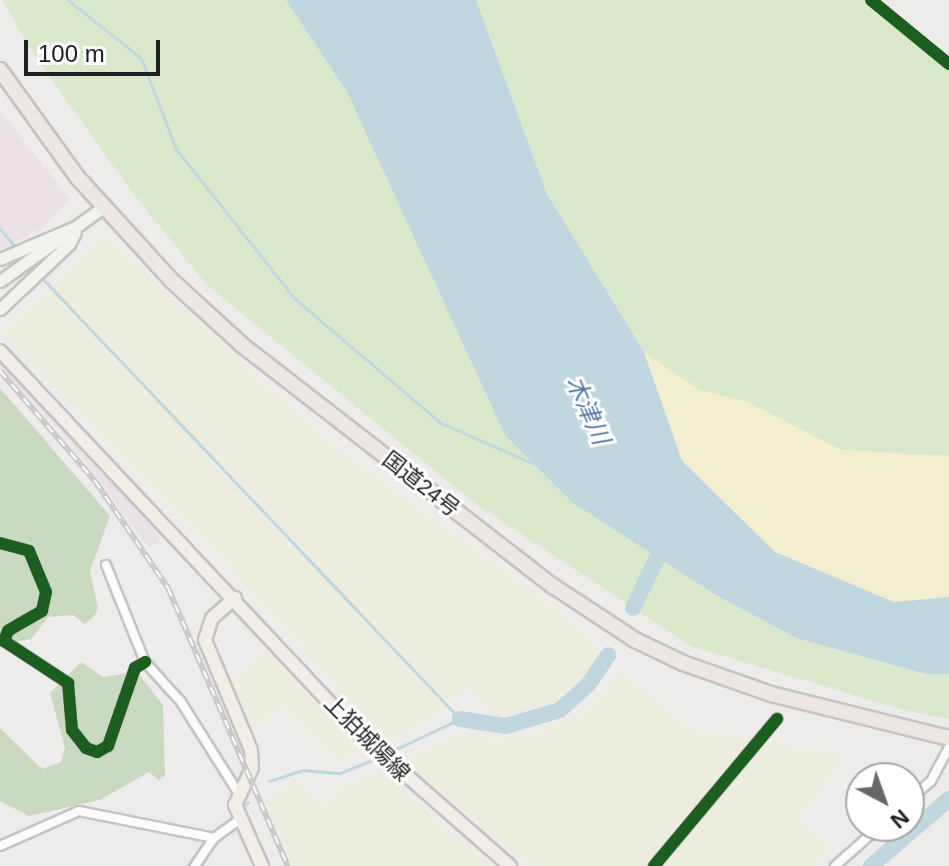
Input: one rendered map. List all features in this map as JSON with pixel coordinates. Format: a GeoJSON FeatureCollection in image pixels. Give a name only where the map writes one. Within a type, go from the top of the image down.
{"type":"FeatureCollection","features":[{"type":"Feature","properties":{"kind":"highway","name":"国道24号"},"geometry":{"type":"LineString","coordinates":[[0,70],[102,208],[242,345],[553,586],[635,640],[771,694],[949,738]]}},
{"type":"Feature","properties":{"kind":"main road"},"geometry":{"type":"LineString","coordinates":[[0,281],[102,208]]}},
{"type":"Feature","properties":{"kind":"main road"},"geometry":{"type":"LineString","coordinates":[[0,259],[57,231],[77,228]]}},
{"type":"Feature","properties":{"kind":"main road"},"geometry":{"type":"LineString","coordinates":[[0,309],[69,244],[77,228]]}},
{"type":"Feature","properties":{"kind":"main road","name":"上狛城陽線"},"geometry":{"type":"LineString","coordinates":[[0,351],[235,598],[358,733],[510,866]]}},
{"type":"Feature","properties":{"kind":"main road"},"geometry":{"type":"LineString","coordinates":[[235,598],[212,618],[205,640],[251,750],[252,768],[237,791],[235,805],[262,866]]}},
{"type":"Feature","properties":{"kind":"street"},"geometry":{"type":"LineString","coordinates":[[0,543],[29,551],[46,592],[42,611],[8,631],[4,641],[68,683],[72,730],[86,748],[97,752],[108,746],[135,668],[145,662]]}},
{"type":"Feature","properties":{"kind":"street"},"geometry":{"type":"LineString","coordinates":[[106,565],[145,662],[181,702],[237,791]]}},
{"type":"Feature","properties":{"kind":"street"},"geometry":{"type":"LineString","coordinates":[[654,866],[777,719]]}},
{"type":"Feature","properties":{"kind":"street"},"geometry":{"type":"LineString","coordinates":[[925,786],[931,781],[949,747]]}},
{"type":"Feature","properties":{"kind":"street"},"geometry":{"type":"LineString","coordinates":[[0,846],[79,811],[214,838]]}},
{"type":"Feature","properties":{"kind":"street"},"geometry":{"type":"LineString","coordinates":[[195,866],[214,838],[240,819]]}},
{"type":"Feature","properties":{"kind":"street"},"geometry":{"type":"LineString","coordinates":[[835,866],[862,842]]}},
{"type":"Feature","properties":{"kind":"shaded area"},"geometry":{"type":"Polygon","coordinates":[[[0,110],[70,199],[42,228],[0,250],[0,110]]]}},
{"type":"Feature","properties":{"kind":"shaded area"},"geometry":{"type":"Polygon","coordinates":[[[106,235],[324,437],[555,607],[600,649],[586,677],[559,701],[497,717],[468,688],[434,717],[388,744],[197,533],[2,333],[106,235]]]}},
{"type":"Feature","properties":{"kind":"shaded area"},"geometry":{"type":"Polygon","coordinates":[[[0,358],[136,502],[160,541],[149,548],[76,449],[0,367],[0,358]]]}},
{"type":"Feature","properties":{"kind":"shaded area"},"geometry":{"type":"Polygon","coordinates":[[[267,649],[366,753],[335,761],[282,706],[250,734],[228,684],[267,649]]]}},
{"type":"Feature","properties":{"kind":"shaded area"},"geometry":{"type":"Polygon","coordinates":[[[622,669],[687,728],[849,755],[798,819],[833,847],[814,866],[528,866],[406,760],[455,733],[495,738],[528,735],[581,715],[622,669]]]}},
{"type":"Feature","properties":{"kind":"shaded area"},"geometry":{"type":"Polygon","coordinates":[[[380,771],[492,866],[294,866],[263,801],[294,780],[323,804],[340,787],[380,771]]]}},
{"type":"Feature","properties":{"kind":"green space"},"geometry":{"type":"Polygon","coordinates":[[[2,0],[286,0],[347,92],[505,435],[573,503],[716,595],[796,638],[926,674],[949,674],[949,719],[907,711],[690,646],[473,502],[207,285],[131,191],[34,55],[2,0]]]}},
{"type":"Feature","properties":{"kind":"green space"},"geometry":{"type":"Polygon","coordinates":[[[476,0],[862,0],[949,70],[949,456],[841,450],[747,402],[699,390],[644,352],[547,194],[476,0]]]}},
{"type":"Feature","properties":{"kind":"green space"},"geometry":{"type":"Polygon","coordinates":[[[0,388],[110,516],[90,571],[98,608],[95,615],[85,624],[73,615],[48,617],[31,639],[0,645],[0,388]]]}},
{"type":"Feature","properties":{"kind":"green space"},"geometry":{"type":"Polygon","coordinates":[[[81,662],[103,677],[137,672],[163,705],[165,776],[159,780],[149,772],[100,800],[29,816],[0,801],[0,728],[42,769],[61,762],[65,748],[50,693],[81,662]]]}},
{"type":"Feature","properties":{"kind":"sand"},"geometry":{"type":"Polygon","coordinates":[[[644,352],[699,390],[747,402],[841,450],[949,456],[949,597],[894,602],[774,552],[682,461],[644,352]]]}},
{"type":"Feature","properties":{"kind":"water","name":"木津川"},"geometry":{"type":"Polygon","coordinates":[[[286,0],[476,0],[547,194],[644,352],[682,461],[775,552],[894,602],[949,597],[949,674],[926,674],[796,638],[716,595],[573,503],[505,435],[347,92],[286,0]]]}},
{"type":"Feature","properties":{"kind":"waterway"},"geometry":{"type":"LineString","coordinates":[[68,0],[141,58],[176,149],[294,298],[441,423],[541,467]]}},
{"type":"Feature","properties":{"kind":"waterway"},"geometry":{"type":"LineString","coordinates":[[0,229],[15,246]]}},
{"type":"Feature","properties":{"kind":"waterway"},"geometry":{"type":"LineString","coordinates":[[40,276],[460,719]]}},
{"type":"Feature","properties":{"kind":"waterway"},"geometry":{"type":"LineString","coordinates":[[633,608],[667,537]]}},
{"type":"Feature","properties":{"kind":"waterway"},"geometry":{"type":"LineString","coordinates":[[460,719],[506,726],[560,710],[588,685],[608,655]]}},
{"type":"Feature","properties":{"kind":"waterway"},"geometry":{"type":"LineString","coordinates":[[394,750],[460,719]]}},
{"type":"Feature","properties":{"kind":"waterway"},"geometry":{"type":"LineString","coordinates":[[269,781],[303,770],[340,773],[373,760]]}},
{"type":"Feature","properties":{"kind":"waterway"},"geometry":{"type":"LineString","coordinates":[[871,866],[949,799]]}},
{"type":"Feature","properties":{"kind":"waterway"},"geometry":{"type":"LineString","coordinates":[[245,805],[248,802]]}},
{"type":"Feature","properties":{"kind":"waterway"},"geometry":{"type":"LineString","coordinates":[[187,866],[205,845]]}},
{"type":"Feature","properties":{"kind":"railway"},"geometry":{"type":"LineString","coordinates":[[0,371],[95,481],[168,588],[288,866]]}},
{"type":"Feature","properties":{"kind":"cycle path"},"geometry":{"type":"LineString","coordinates":[[871,0],[949,64]]}},
{"type":"Feature","properties":{"kind":"cycle path"},"geometry":{"type":"LineString","coordinates":[[0,543],[29,551],[46,592],[42,611],[8,631],[4,641],[68,683],[72,730],[86,748],[97,752],[108,746],[135,668],[145,662]]}},
{"type":"Feature","properties":{"kind":"cycle path"},"geometry":{"type":"LineString","coordinates":[[654,866],[777,719]]}}]}
